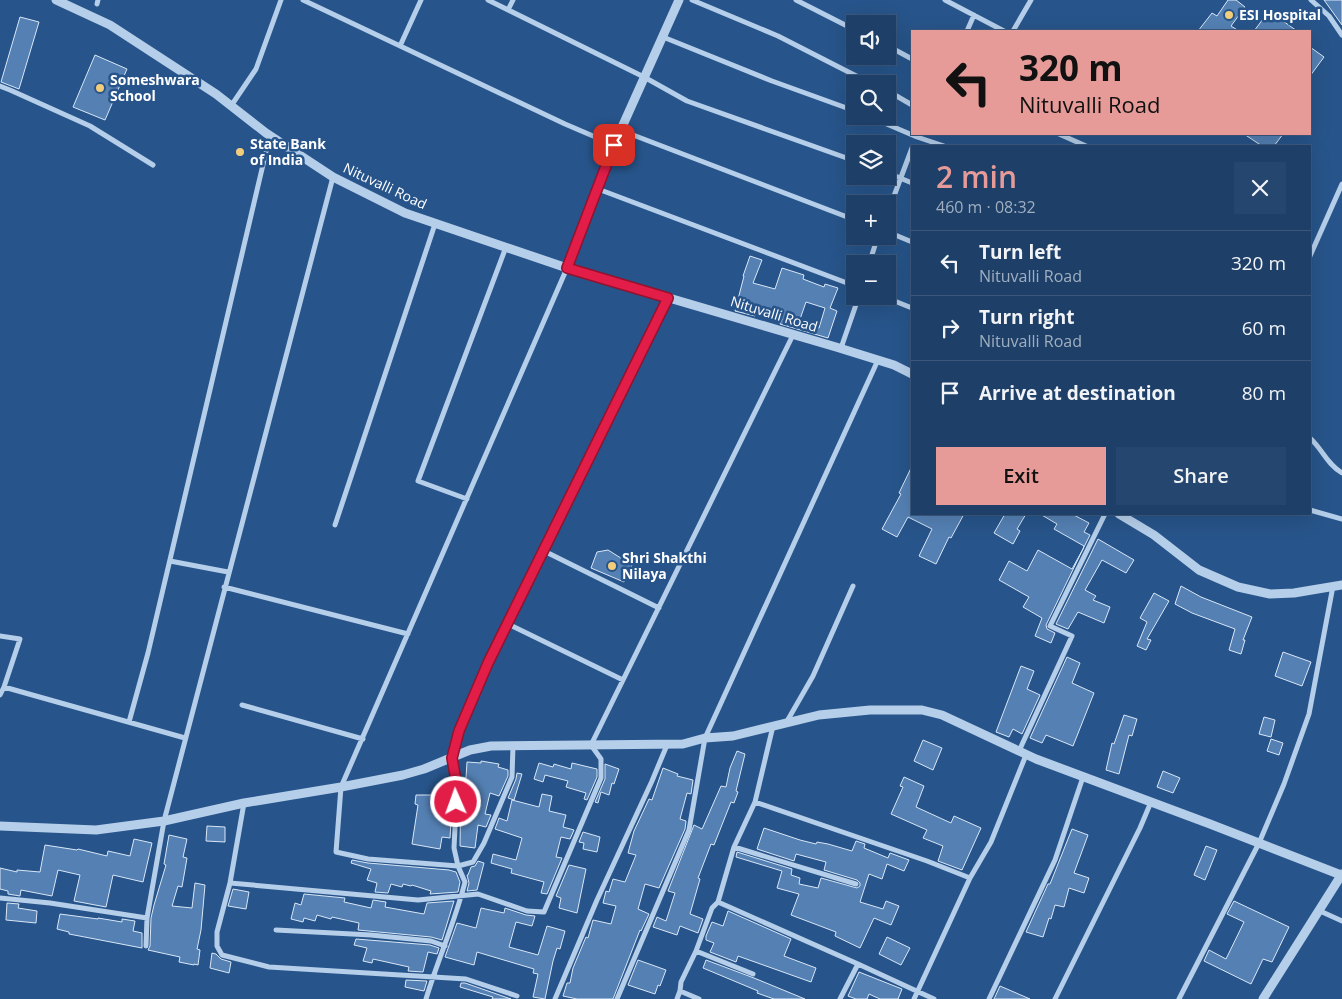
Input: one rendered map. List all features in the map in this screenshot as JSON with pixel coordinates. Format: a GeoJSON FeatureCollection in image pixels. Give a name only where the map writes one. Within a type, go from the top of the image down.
{"type":"FeatureCollection","features":[{"type":"Feature","properties":{"kind":"street","name":"Nituvalli Road"},"geometry":{"type":"LineString","coordinates":[[56,0],[110,25],[208,89],[270,135],[333,177],[405,214],[567,268],[841,348],[894,365],[911,374]]}},
{"type":"Feature","properties":{"kind":"street"},"geometry":{"type":"LineString","coordinates":[[231,106],[256,69],[281,0]]}},
{"type":"Feature","properties":{"kind":"street"},"geometry":{"type":"LineString","coordinates":[[303,0],[565,124],[614,145]]}},
{"type":"Feature","properties":{"kind":"street"},"geometry":{"type":"LineString","coordinates":[[400,46],[421,0]]}},
{"type":"Feature","properties":{"kind":"street"},"geometry":{"type":"LineString","coordinates":[[488,0],[687,100],[846,158]]}},
{"type":"Feature","properties":{"kind":"street"},"geometry":{"type":"LineString","coordinates":[[508,10],[513,0]]}},
{"type":"Feature","properties":{"kind":"street"},"geometry":{"type":"LineString","coordinates":[[513,746],[512,777],[484,842],[473,862],[458,866],[368,859],[336,852],[341,788],[567,268],[620,130],[679,0]]}},
{"type":"Feature","properties":{"kind":"street"},"geometry":{"type":"LineString","coordinates":[[692,0],[778,36],[854,75]]}},
{"type":"Feature","properties":{"kind":"street"},"geometry":{"type":"LineString","coordinates":[[796,0],[846,25]]}},
{"type":"Feature","properties":{"kind":"street"},"geometry":{"type":"LineString","coordinates":[[945,0],[1002,30]]}},
{"type":"Feature","properties":{"kind":"street"},"geometry":{"type":"LineString","coordinates":[[1014,30],[1031,0]]}},
{"type":"Feature","properties":{"kind":"street"},"geometry":{"type":"LineString","coordinates":[[1311,0],[1329,16],[1342,35]]}},
{"type":"Feature","properties":{"kind":"street"},"geometry":{"type":"LineString","coordinates":[[967,30],[974,15]]}},
{"type":"Feature","properties":{"kind":"street"},"geometry":{"type":"LineString","coordinates":[[662,37],[846,107]]}},
{"type":"Feature","properties":{"kind":"street"},"geometry":{"type":"LineString","coordinates":[[896,50],[911,58]]}},
{"type":"Feature","properties":{"kind":"street"},"geometry":{"type":"LineString","coordinates":[[0,86],[90,126],[153,165]]}},
{"type":"Feature","properties":{"kind":"street"},"geometry":{"type":"LineString","coordinates":[[896,95],[911,103]]}},
{"type":"Feature","properties":{"kind":"street"},"geometry":{"type":"LineString","coordinates":[[891,125],[911,133]]}},
{"type":"Feature","properties":{"kind":"street"},"geometry":{"type":"LineString","coordinates":[[620,130],[846,217]]}},
{"type":"Feature","properties":{"kind":"street"},"geometry":{"type":"LineString","coordinates":[[129,722],[148,653],[270,135]]}},
{"type":"Feature","properties":{"kind":"street"},"geometry":{"type":"LineString","coordinates":[[917,135],[942,145]]}},
{"type":"Feature","properties":{"kind":"street"},"geometry":{"type":"LineString","coordinates":[[1061,135],[1084,145]]}},
{"type":"Feature","properties":{"kind":"street"},"geometry":{"type":"LineString","coordinates":[[894,195],[911,152]]}},
{"type":"Feature","properties":{"kind":"street"},"geometry":{"type":"LineString","coordinates":[[896,176],[911,183]]}},
{"type":"Feature","properties":{"kind":"street"},"geometry":{"type":"LineString","coordinates":[[146,946],[147,918],[164,821],[333,177]]}},
{"type":"Feature","properties":{"kind":"street"},"geometry":{"type":"LineString","coordinates":[[1311,254],[1342,184]]}},
{"type":"Feature","properties":{"kind":"street"},"geometry":{"type":"LineString","coordinates":[[598,189],[846,283]]}},
{"type":"Feature","properties":{"kind":"street"},"geometry":{"type":"LineString","coordinates":[[335,525],[435,224]]}},
{"type":"Feature","properties":{"kind":"street"},"geometry":{"type":"LineString","coordinates":[[896,235],[911,242]]}},
{"type":"Feature","properties":{"kind":"street"},"geometry":{"type":"LineString","coordinates":[[467,499],[418,481],[506,247]]}},
{"type":"Feature","properties":{"kind":"street"},"geometry":{"type":"LineString","coordinates":[[426,999],[462,896],[465,882],[458,866],[454,848],[457,786],[452,758],[459,731],[488,663],[668,298]]}},
{"type":"Feature","properties":{"kind":"street"},"geometry":{"type":"LineString","coordinates":[[896,302],[911,308]]}},
{"type":"Feature","properties":{"kind":"street"},"geometry":{"type":"LineString","coordinates":[[841,348],[855,305]]}},
{"type":"Feature","properties":{"kind":"street"},"geometry":{"type":"LineString","coordinates":[[591,745],[793,335]]}},
{"type":"Feature","properties":{"kind":"street"},"geometry":{"type":"LineString","coordinates":[[617,999],[689,830],[705,738],[878,360]]}},
{"type":"Feature","properties":{"kind":"street"},"geometry":{"type":"LineString","coordinates":[[1311,439],[1332,466],[1342,473]]}},
{"type":"Feature","properties":{"kind":"street"},"geometry":{"type":"LineString","coordinates":[[1311,510],[1342,518]]}},
{"type":"Feature","properties":{"kind":"street"},"geometry":{"type":"LineString","coordinates":[[914,999],[970,878],[991,842],[1023,753],[1072,636],[1050,626],[1105,515]]}},
{"type":"Feature","properties":{"kind":"street"},"geometry":{"type":"LineString","coordinates":[[1121,515],[1154,535],[1199,570],[1238,587],[1270,594],[1294,593],[1337,585],[1309,714],[1284,784],[1258,843],[1179,999]]}},
{"type":"Feature","properties":{"kind":"street"},"geometry":{"type":"LineString","coordinates":[[544,551],[659,608]]}},
{"type":"Feature","properties":{"kind":"street"},"geometry":{"type":"LineString","coordinates":[[170,561],[228,572]]}},
{"type":"Feature","properties":{"kind":"street"},"geometry":{"type":"LineString","coordinates":[[786,723],[813,676],[853,586]]}},
{"type":"Feature","properties":{"kind":"street"},"geometry":{"type":"LineString","coordinates":[[224,587],[408,634]]}},
{"type":"Feature","properties":{"kind":"street"},"geometry":{"type":"LineString","coordinates":[[508,624],[623,680]]}},
{"type":"Feature","properties":{"kind":"street"},"geometry":{"type":"LineString","coordinates":[[0,636],[20,640],[0,695]]}},
{"type":"Feature","properties":{"kind":"street"},"geometry":{"type":"LineString","coordinates":[[4,687],[186,738]]}},
{"type":"Feature","properties":{"kind":"street"},"geometry":{"type":"LineString","coordinates":[[242,705],[363,739]]}},
{"type":"Feature","properties":{"kind":"street"},"geometry":{"type":"LineString","coordinates":[[0,826],[96,830],[164,821],[244,803],[341,788],[403,775],[424,769],[470,750],[484,748],[683,744],[705,738],[733,736],[819,715],[870,710],[922,710],[942,715],[1023,753],[1083,777],[1342,875],[1263,999]]}},
{"type":"Feature","properties":{"kind":"street"},"geometry":{"type":"LineString","coordinates":[[677,999],[681,982],[696,951],[712,908],[718,902],[734,847],[754,802],[773,726]]}},
{"type":"Feature","properties":{"kind":"street"},"geometry":{"type":"LineString","coordinates":[[230,882],[418,900],[478,894],[527,911],[544,912],[601,778],[601,759],[591,745]]}},
{"type":"Feature","properties":{"kind":"street"},"geometry":{"type":"LineString","coordinates":[[555,999],[596,900],[667,745]]}},
{"type":"Feature","properties":{"kind":"street"},"geometry":{"type":"LineString","coordinates":[[988,999],[1055,860],[1083,777]]}},
{"type":"Feature","properties":{"kind":"street"},"geometry":{"type":"LineString","coordinates":[[754,802],[927,861],[970,878]]}},
{"type":"Feature","properties":{"kind":"street"},"geometry":{"type":"LineString","coordinates":[[1055,999],[1140,828],[1151,802]]}},
{"type":"Feature","properties":{"kind":"street"},"geometry":{"type":"LineString","coordinates":[[244,803],[230,882],[217,932],[217,946],[222,955],[269,967],[466,979],[517,996]]}},
{"type":"Feature","properties":{"kind":"street"},"geometry":{"type":"LineString","coordinates":[[734,847],[856,884]]}},
{"type":"Feature","properties":{"kind":"street"},"geometry":{"type":"LineString","coordinates":[[0,898],[50,903],[147,918]]}},
{"type":"Feature","properties":{"kind":"street"},"geometry":{"type":"LineString","coordinates":[[718,902],[934,999]]}},
{"type":"Feature","properties":{"kind":"street"},"geometry":{"type":"LineString","coordinates":[[1320,911],[1342,921]]}},
{"type":"Feature","properties":{"kind":"street"},"geometry":{"type":"LineString","coordinates":[[276,930],[371,935],[431,941],[445,946]]}},
{"type":"Feature","properties":{"kind":"street"},"geometry":{"type":"LineString","coordinates":[[696,951],[753,974]]}},
{"type":"Feature","properties":{"kind":"street"},"geometry":{"type":"LineString","coordinates":[[840,999],[858,964]]}},
{"type":"Feature","properties":{"kind":"street"},"geometry":{"type":"LineString","coordinates":[[680,991],[699,999]]}},
{"type":"Feature","properties":{"kind":"building","name":"ESI Hospital"},"geometry":{"type":"Polygon","coordinates":[[[1228,0],[1236,0],[1245,7],[1231,26],[1237,30],[1199,30],[1212,13],[1217,16],[1228,0]]]}},
{"type":"Feature","properties":{"kind":"building"},"geometry":{"type":"Polygon","coordinates":[[[1324,0],[1342,0],[1342,25],[1324,0]]]}},
{"type":"Feature","properties":{"kind":"building","name":"ESI Hospital"},"geometry":{"type":"Polygon","coordinates":[[[1269,11],[1296,30],[1255,30],[1269,11]]]}},
{"type":"Feature","properties":{"kind":"building"},"geometry":{"type":"Polygon","coordinates":[[[20,17],[39,22],[19,89],[1,82],[20,17]]]}},
{"type":"Feature","properties":{"kind":"building","name":"ESI Hospital"},"geometry":{"type":"Polygon","coordinates":[[[1311,48],[1324,57],[1311,75],[1311,48]]]}},
{"type":"Feature","properties":{"kind":"building","name":"Someshwara School"},"geometry":{"type":"Polygon","coordinates":[[[95,55],[127,69],[105,120],[73,107],[95,55]]]}},
{"type":"Feature","properties":{"kind":"building"},"geometry":{"type":"Polygon","coordinates":[[[1246,135],[1282,135],[1275,145],[1260,145],[1246,135]]]}},
{"type":"Feature","properties":{"kind":"building"},"geometry":{"type":"Polygon","coordinates":[[[750,256],[762,260],[753,283],[775,289],[782,268],[804,275],[803,279],[824,287],[825,284],[838,288],[830,308],[837,311],[828,338],[780,324],[782,319],[756,312],[755,316],[735,311],[750,256]],[[806,302],[799,322],[819,328],[825,308],[806,302]]]}},
{"type":"Feature","properties":{"kind":"building"},"geometry":{"type":"Polygon","coordinates":[[[911,468],[911,515],[963,515],[951,538],[949,537],[936,564],[919,556],[932,529],[908,517],[897,537],[882,529],[901,494],[899,493],[911,468]]]}},
{"type":"Feature","properties":{"kind":"building"},"geometry":{"type":"Polygon","coordinates":[[[1004,515],[1025,515],[1017,529],[1020,531],[1013,544],[994,533],[1004,515]]]}},
{"type":"Feature","properties":{"kind":"building"},"geometry":{"type":"Polygon","coordinates":[[[1042,515],[1074,515],[1089,523],[1084,532],[1090,535],[1083,549],[1084,546],[1054,529],[1057,524],[1042,515]]]}},
{"type":"Feature","properties":{"kind":"building"},"geometry":{"type":"Polygon","coordinates":[[[1098,539],[1134,560],[1126,573],[1102,560],[1085,590],[1096,596],[1093,600],[1110,607],[1104,623],[1078,612],[1068,629],[1056,624],[1098,539]]]}},
{"type":"Feature","properties":{"kind":"building"},"geometry":{"type":"Polygon","coordinates":[[[1083,549],[1046,625],[1047,629],[1055,633],[1051,643],[1035,636],[1042,618],[1023,607],[1029,597],[999,580],[1009,561],[1027,571],[1038,550],[1072,569],[1083,549]]]}},
{"type":"Feature","properties":{"kind":"building","name":"Shri Shakthi Nilaya"},"geometry":{"type":"Polygon","coordinates":[[[608,550],[632,565],[624,582],[591,568],[597,552],[608,550]]]}},
{"type":"Feature","properties":{"kind":"building"},"geometry":{"type":"Polygon","coordinates":[[[1181,586],[1201,597],[1252,617],[1243,640],[1245,640],[1241,654],[1229,650],[1235,629],[1192,613],[1175,604],[1181,586]]]}},
{"type":"Feature","properties":{"kind":"building"},"geometry":{"type":"Polygon","coordinates":[[[1154,593],[1169,601],[1147,639],[1151,640],[1146,650],[1137,646],[1147,622],[1140,618],[1154,593]]]}},
{"type":"Feature","properties":{"kind":"building"},"geometry":{"type":"Polygon","coordinates":[[[1283,652],[1311,662],[1302,686],[1275,676],[1283,652]]]}},
{"type":"Feature","properties":{"kind":"building"},"geometry":{"type":"Polygon","coordinates":[[[1067,657],[1080,663],[1072,683],[1094,693],[1073,746],[1046,735],[1042,743],[1030,738],[1067,657]]]}},
{"type":"Feature","properties":{"kind":"building"},"geometry":{"type":"Polygon","coordinates":[[[1021,666],[1034,671],[1027,689],[1040,695],[1022,734],[1013,729],[1009,737],[996,732],[1021,666]]]}},
{"type":"Feature","properties":{"kind":"building"},"geometry":{"type":"Polygon","coordinates":[[[1124,715],[1137,719],[1132,736],[1129,735],[1119,774],[1106,770],[1112,743],[1114,744],[1124,715]]]}},
{"type":"Feature","properties":{"kind":"building"},"geometry":{"type":"Polygon","coordinates":[[[1264,717],[1275,720],[1271,737],[1259,734],[1264,717]]]}},
{"type":"Feature","properties":{"kind":"building"},"geometry":{"type":"Polygon","coordinates":[[[1271,739],[1283,743],[1279,755],[1267,751],[1271,739]]]}},
{"type":"Feature","properties":{"kind":"building"},"geometry":{"type":"Polygon","coordinates":[[[923,740],[942,748],[933,770],[914,761],[923,740]]]}},
{"type":"Feature","properties":{"kind":"building"},"geometry":{"type":"Polygon","coordinates":[[[737,751],[745,754],[736,791],[738,792],[734,803],[731,802],[714,845],[711,844],[698,878],[700,879],[690,914],[703,919],[698,933],[680,926],[677,935],[653,927],[657,917],[666,921],[675,893],[668,891],[694,825],[702,829],[721,786],[726,787],[730,768],[737,751]]]}},
{"type":"Feature","properties":{"kind":"building"},"geometry":{"type":"Polygon","coordinates":[[[481,761],[499,764],[498,767],[508,770],[508,776],[499,796],[490,793],[485,814],[491,815],[486,827],[478,825],[475,848],[460,846],[460,778],[466,778],[467,762],[481,763],[481,761]]]}},
{"type":"Feature","properties":{"kind":"building"},"geometry":{"type":"Polygon","coordinates":[[[539,763],[553,767],[554,764],[571,769],[572,763],[597,769],[597,777],[587,800],[584,799],[586,793],[566,787],[568,781],[545,775],[543,782],[534,779],[539,763]]]}},
{"type":"Feature","properties":{"kind":"building"},"geometry":{"type":"Polygon","coordinates":[[[605,764],[619,769],[614,784],[612,783],[609,795],[601,792],[598,803],[595,802],[605,779],[605,764]]]}},
{"type":"Feature","properties":{"kind":"building"},"geometry":{"type":"Polygon","coordinates":[[[663,768],[678,774],[677,776],[693,780],[691,794],[687,793],[680,819],[686,821],[685,829],[659,888],[645,884],[638,909],[649,914],[640,930],[613,999],[577,999],[563,996],[567,983],[570,983],[573,968],[586,937],[588,938],[593,920],[611,924],[616,906],[603,903],[606,891],[609,892],[613,879],[625,882],[636,855],[628,853],[634,831],[649,799],[652,800],[663,768]]]}},
{"type":"Feature","properties":{"kind":"building"},"geometry":{"type":"Polygon","coordinates":[[[1163,771],[1180,778],[1173,793],[1157,787],[1163,771]]]}},
{"type":"Feature","properties":{"kind":"building"},"geometry":{"type":"Polygon","coordinates":[[[517,773],[522,774],[514,800],[508,798],[517,773]]]}},
{"type":"Feature","properties":{"kind":"building"},"geometry":{"type":"Polygon","coordinates":[[[904,777],[924,786],[916,807],[951,823],[954,816],[981,828],[962,870],[938,861],[943,846],[923,838],[927,830],[891,814],[903,787],[900,786],[904,777]]]}},
{"type":"Feature","properties":{"kind":"building"},"geometry":{"type":"Polygon","coordinates":[[[441,786],[453,787],[450,838],[442,837],[440,849],[412,844],[418,805],[415,804],[416,795],[440,795],[441,786]]]}},
{"type":"Feature","properties":{"kind":"building"},"geometry":{"type":"Polygon","coordinates":[[[542,794],[552,796],[549,811],[566,815],[563,827],[574,830],[570,839],[561,837],[556,857],[562,858],[547,894],[541,893],[544,882],[511,873],[512,869],[491,863],[493,854],[516,860],[522,838],[495,829],[499,818],[507,821],[512,800],[539,807],[542,794]]]}},
{"type":"Feature","properties":{"kind":"building"},"geometry":{"type":"Polygon","coordinates":[[[207,826],[225,827],[225,842],[206,841],[207,826]]]}},
{"type":"Feature","properties":{"kind":"building"},"geometry":{"type":"Polygon","coordinates":[[[764,828],[800,840],[816,844],[817,842],[828,844],[852,851],[856,841],[865,844],[864,848],[888,858],[890,853],[909,860],[904,871],[887,864],[882,879],[869,874],[860,902],[883,909],[886,901],[899,906],[891,925],[874,918],[860,948],[835,936],[836,932],[791,915],[799,894],[777,888],[782,871],[736,857],[737,852],[792,869],[791,875],[800,878],[799,884],[818,888],[821,878],[857,888],[860,886],[860,883],[857,880],[824,870],[826,862],[796,854],[794,861],[757,849],[764,828]]]}},
{"type":"Feature","properties":{"kind":"building"},"geometry":{"type":"Polygon","coordinates":[[[1072,829],[1088,835],[1074,873],[1089,878],[1084,893],[1069,888],[1064,907],[1055,905],[1043,937],[1026,932],[1048,884],[1050,884],[1072,829]]]}},
{"type":"Feature","properties":{"kind":"building"},"geometry":{"type":"Polygon","coordinates":[[[583,832],[600,837],[597,852],[583,849],[584,843],[579,842],[583,832]]]}},
{"type":"Feature","properties":{"kind":"building"},"geometry":{"type":"Polygon","coordinates":[[[169,835],[187,839],[183,857],[187,858],[182,887],[178,886],[172,906],[192,908],[195,883],[205,885],[201,930],[197,949],[200,950],[198,965],[179,962],[180,957],[148,950],[150,946],[151,918],[166,865],[164,864],[169,835]]]}},
{"type":"Feature","properties":{"kind":"building"},"geometry":{"type":"Polygon","coordinates":[[[134,839],[152,843],[143,882],[113,875],[106,907],[74,901],[80,875],[58,870],[52,896],[21,890],[20,896],[8,894],[8,891],[0,889],[0,868],[17,872],[17,870],[40,872],[45,845],[78,849],[107,856],[108,851],[130,856],[134,839]]]}},
{"type":"Feature","properties":{"kind":"building"},"geometry":{"type":"Polygon","coordinates":[[[1206,846],[1217,850],[1205,880],[1194,875],[1206,846]]]}},
{"type":"Feature","properties":{"kind":"building"},"geometry":{"type":"Polygon","coordinates":[[[352,860],[456,872],[460,882],[458,892],[430,894],[431,891],[412,885],[403,884],[402,887],[391,884],[388,893],[375,892],[377,883],[367,880],[371,869],[351,863],[352,860]]]}},
{"type":"Feature","properties":{"kind":"building"},"geometry":{"type":"Polygon","coordinates":[[[478,861],[484,863],[477,890],[467,891],[469,883],[467,875],[471,867],[475,866],[478,861]]]}},
{"type":"Feature","properties":{"kind":"building"},"geometry":{"type":"Polygon","coordinates":[[[569,865],[586,869],[577,913],[559,908],[561,898],[556,896],[569,865]]]}},
{"type":"Feature","properties":{"kind":"building"},"geometry":{"type":"Polygon","coordinates":[[[233,889],[249,892],[246,909],[228,906],[233,889]]]}},
{"type":"Feature","properties":{"kind":"building"},"geometry":{"type":"Polygon","coordinates":[[[304,894],[345,898],[344,902],[371,908],[373,900],[386,902],[385,907],[424,914],[427,903],[454,901],[442,940],[431,937],[358,930],[359,923],[332,917],[331,919],[317,915],[315,921],[304,918],[303,922],[291,919],[295,903],[301,905],[304,894]]]}},
{"type":"Feature","properties":{"kind":"building"},"geometry":{"type":"Polygon","coordinates":[[[1234,901],[1289,927],[1272,962],[1263,959],[1251,984],[1204,961],[1209,950],[1226,959],[1244,922],[1227,914],[1234,901]]]}},
{"type":"Feature","properties":{"kind":"building"},"geometry":{"type":"Polygon","coordinates":[[[7,903],[19,904],[18,908],[37,911],[36,923],[6,920],[7,903]]]}},
{"type":"Feature","properties":{"kind":"building"},"geometry":{"type":"Polygon","coordinates":[[[481,908],[504,913],[505,908],[535,916],[532,926],[516,922],[509,947],[538,955],[547,926],[565,931],[560,949],[557,948],[553,961],[545,999],[533,997],[538,974],[533,973],[534,969],[477,952],[474,965],[445,957],[457,923],[476,928],[481,908]]]}},
{"type":"Feature","properties":{"kind":"building"},"geometry":{"type":"Polygon","coordinates":[[[728,911],[791,939],[784,956],[816,968],[811,982],[738,956],[736,962],[710,952],[714,943],[706,940],[706,936],[712,922],[723,926],[728,911]]]}},
{"type":"Feature","properties":{"kind":"building"},"geometry":{"type":"Polygon","coordinates":[[[60,914],[122,922],[122,919],[135,921],[133,931],[142,933],[142,948],[69,934],[69,932],[57,929],[60,914]]]}},
{"type":"Feature","properties":{"kind":"building"},"geometry":{"type":"Polygon","coordinates":[[[887,937],[910,948],[901,965],[879,954],[887,937]]]}},
{"type":"Feature","properties":{"kind":"building"},"geometry":{"type":"Polygon","coordinates":[[[356,939],[430,945],[439,948],[437,954],[428,952],[423,972],[408,971],[409,967],[373,959],[372,963],[363,961],[367,948],[354,945],[356,939]]]}},
{"type":"Feature","properties":{"kind":"building"},"geometry":{"type":"Polygon","coordinates":[[[212,953],[221,959],[231,962],[229,973],[210,968],[212,953]]]}},
{"type":"Feature","properties":{"kind":"building"},"geometry":{"type":"Polygon","coordinates":[[[638,960],[666,970],[655,994],[628,985],[638,960]]]}},
{"type":"Feature","properties":{"kind":"building"},"geometry":{"type":"Polygon","coordinates":[[[706,960],[805,999],[774,999],[757,993],[758,991],[703,968],[706,960]]]}},
{"type":"Feature","properties":{"kind":"building"},"geometry":{"type":"Polygon","coordinates":[[[859,972],[902,989],[898,999],[880,999],[869,994],[867,999],[856,999],[848,996],[859,972]]]}},
{"type":"Feature","properties":{"kind":"building"},"geometry":{"type":"Polygon","coordinates":[[[406,980],[427,981],[424,991],[405,987],[406,980]]]}},
{"type":"Feature","properties":{"kind":"building"},"geometry":{"type":"Polygon","coordinates":[[[461,983],[511,999],[492,999],[493,997],[460,987],[461,983]]]}},
{"type":"Feature","properties":{"kind":"building"},"geometry":{"type":"Polygon","coordinates":[[[1000,986],[1030,999],[994,999],[1000,986]]]}},
{"type":"Feature","properties":{"kind":"place","name":"ESI Hospital"},"geometry":{"type":"Point","coordinates":[1229,15]}},
{"type":"Feature","properties":{"kind":"place","name":"Someshwara School"},"geometry":{"type":"Point","coordinates":[100,88]}},
{"type":"Feature","properties":{"kind":"place","name":"State Bank of India"},"geometry":{"type":"Point","coordinates":[240,152]}},
{"type":"Feature","properties":{"kind":"place","name":"Shri Shakthi Nilaya"},"geometry":{"type":"Point","coordinates":[612,566]}},
{"type":"Feature","properties":{"kind":"route"},"geometry":{"type":"LineString","coordinates":[[456,802],[457,786],[452,758],[459,731],[488,663],[668,298],[567,268],[614,145]]}}]}
